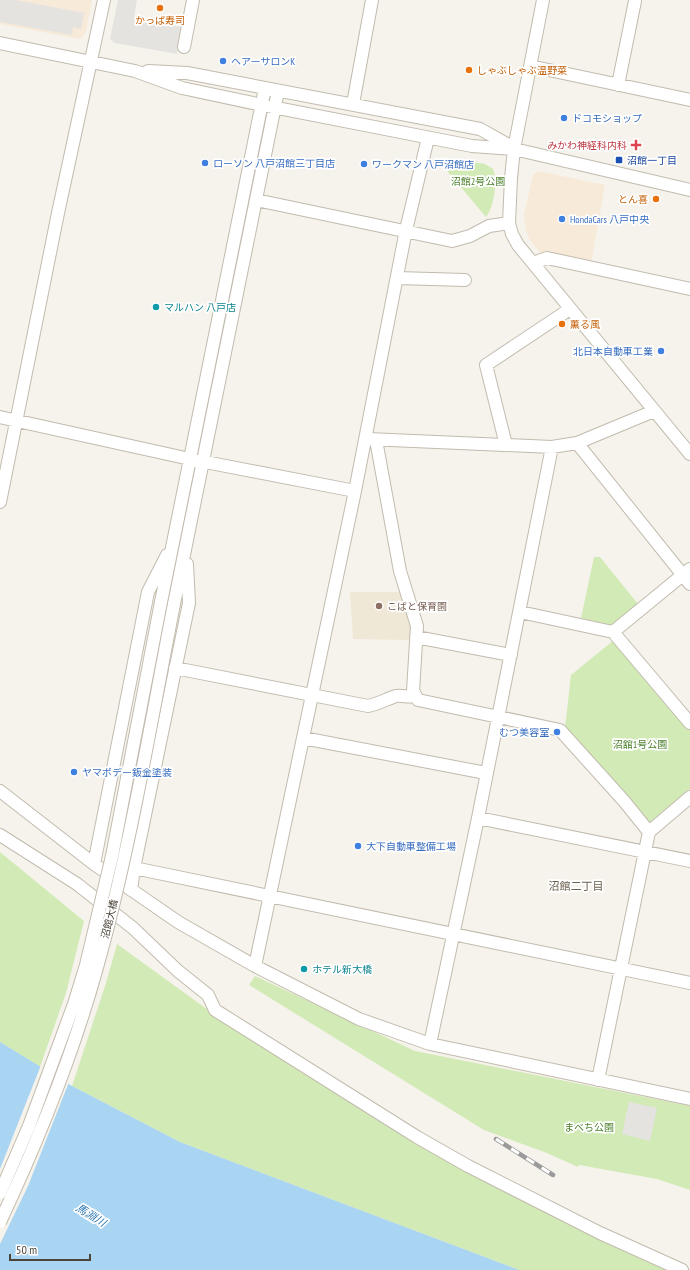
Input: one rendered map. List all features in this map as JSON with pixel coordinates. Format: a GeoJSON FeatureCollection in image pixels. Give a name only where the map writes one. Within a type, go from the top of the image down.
{"type":"FeatureCollection","features":[{"type":"Feature","properties":{"kind":"street"},"geometry":{"type":"LineString","coordinates":[[0,502],[90,61],[104,0]]}},
{"type":"Feature","properties":{"kind":"street"},"geometry":{"type":"LineString","coordinates":[[184,47],[193,0]]}},
{"type":"Feature","properties":{"kind":"street"},"geometry":{"type":"LineString","coordinates":[[353,104],[372,0]]}},
{"type":"Feature","properties":{"kind":"street"},"geometry":{"type":"LineString","coordinates":[[543,0],[514,148],[508,204],[509,223],[512,234],[518,245],[690,454]]}},
{"type":"Feature","properties":{"kind":"street"},"geometry":{"type":"LineString","coordinates":[[618,85],[635,1]]}},
{"type":"Feature","properties":{"kind":"street"},"geometry":{"type":"LineString","coordinates":[[0,43],[135,71],[182,88],[428,138],[478,147],[514,148],[690,190]]}},
{"type":"Feature","properties":{"kind":"street"},"geometry":{"type":"LineString","coordinates":[[530,66],[690,100]]}},
{"type":"Feature","properties":{"kind":"street"},"geometry":{"type":"LineString","coordinates":[[135,71],[187,73],[480,129],[514,148]]}},
{"type":"Feature","properties":{"kind":"street"},"geometry":{"type":"LineString","coordinates":[[132,890],[134,868],[189,603],[186,542],[196,460],[265,88]]}},
{"type":"Feature","properties":{"kind":"street"},"geometry":{"type":"LineString","coordinates":[[94,864],[148,592],[173,542],[196,460],[256,200],[278,90]]}},
{"type":"Feature","properties":{"kind":"street"},"geometry":{"type":"LineString","coordinates":[[255,966],[355,491],[371,440],[406,230],[428,138]]}},
{"type":"Feature","properties":{"kind":"street"},"geometry":{"type":"LineString","coordinates":[[256,200],[406,230],[452,241],[470,236],[489,226],[509,223]]}},
{"type":"Feature","properties":{"kind":"street"},"geometry":{"type":"LineString","coordinates":[[533,263],[547,258],[690,290]]}},
{"type":"Feature","properties":{"kind":"street"},"geometry":{"type":"LineString","coordinates":[[397,278],[465,280]]}},
{"type":"Feature","properties":{"kind":"street"},"geometry":{"type":"LineString","coordinates":[[506,445],[486,365],[570,309]]}},
{"type":"Feature","properties":{"kind":"street"},"geometry":{"type":"LineString","coordinates":[[371,440],[552,447],[577,443],[654,411]]}},
{"type":"Feature","properties":{"kind":"street"},"geometry":{"type":"LineString","coordinates":[[0,417],[196,460],[355,491]]}},
{"type":"Feature","properties":{"kind":"street"},"geometry":{"type":"LineString","coordinates":[[371,440],[400,571],[417,626],[413,692],[418,700],[560,730],[624,801],[649,832]]}},
{"type":"Feature","properties":{"kind":"street"},"geometry":{"type":"LineString","coordinates":[[577,443],[687,576],[613,632]]}},
{"type":"Feature","properties":{"kind":"street"},"geometry":{"type":"LineString","coordinates":[[430,1044],[478,818],[552,447]]}},
{"type":"Feature","properties":{"kind":"street","name":"沼館大橋"},"geometry":{"type":"LineString","coordinates":[[0,1192],[31,1119],[74,1004],[86,965],[112,856],[173,542]]}},
{"type":"Feature","properties":{"kind":"street","name":"沼館大橋"},"geometry":{"type":"LineString","coordinates":[[0,1222],[19,1181],[60,1077],[84,1013],[96,970],[123,860],[186,542]]}},
{"type":"Feature","properties":{"kind":"street"},"geometry":{"type":"LineString","coordinates":[[520,612],[613,632],[690,723]]}},
{"type":"Feature","properties":{"kind":"street"},"geometry":{"type":"LineString","coordinates":[[416,637],[511,655]]}},
{"type":"Feature","properties":{"kind":"street"},"geometry":{"type":"LineString","coordinates":[[175,668],[368,706],[379,704],[397,696],[411,698],[416,696]]}},
{"type":"Feature","properties":{"kind":"street"},"geometry":{"type":"LineString","coordinates":[[303,738],[486,773]]}},
{"type":"Feature","properties":{"kind":"street"},"geometry":{"type":"LineString","coordinates":[[0,791],[94,864],[178,922],[255,966],[359,1019],[430,1044],[690,1099]]}},
{"type":"Feature","properties":{"kind":"street"},"geometry":{"type":"LineString","coordinates":[[598,1080],[649,832],[690,797]]}},
{"type":"Feature","properties":{"kind":"street"},"geometry":{"type":"LineString","coordinates":[[478,818],[690,861]]}},
{"type":"Feature","properties":{"kind":"street"},"geometry":{"type":"LineString","coordinates":[[0,835],[77,884],[133,928],[178,971],[208,995],[215,1010],[417,1137],[455,1159],[600,1233],[682,1270]]}},
{"type":"Feature","properties":{"kind":"street"},"geometry":{"type":"LineString","coordinates":[[134,868],[453,932],[690,983]]}},
{"type":"Feature","properties":{"kind":"shaded area"},"geometry":{"type":"Polygon","coordinates":[[[0,0],[92,0],[86,32],[80,39],[0,24],[0,0]]]}},
{"type":"Feature","properties":{"kind":"shaded area"},"geometry":{"type":"Polygon","coordinates":[[[0,0],[16,0],[84,13],[81,29],[73,27],[72,35],[0,22],[0,0]]]}},
{"type":"Feature","properties":{"kind":"shaded area"},"geometry":{"type":"Polygon","coordinates":[[[118,0],[137,0],[134,17],[182,27],[177,54],[115,43],[110,39],[118,0]]]}},
{"type":"Feature","properties":{"kind":"shaded area","name":"HondaCars 八戸中央"},"geometry":{"type":"Polygon","coordinates":[[[538,171],[605,185],[591,264],[542,255],[530,240],[526,232],[524,215],[533,175],[538,171]]]}},
{"type":"Feature","properties":{"kind":"shaded area","name":"こばと保育園"},"geometry":{"type":"Polygon","coordinates":[[[350,592],[403,592],[412,624],[411,640],[353,639],[350,592]]]}},
{"type":"Feature","properties":{"kind":"shaded area"},"geometry":{"type":"Polygon","coordinates":[[[629,1102],[657,1108],[650,1141],[622,1134],[629,1102]]]}},
{"type":"Feature","properties":{"kind":"green space","name":"沼館2号公園"},"geometry":{"type":"Polygon","coordinates":[[[448,158],[485,164],[493,169],[495,187],[493,201],[486,217],[448,172],[448,158]]]}},
{"type":"Feature","properties":{"kind":"green space"},"geometry":{"type":"Polygon","coordinates":[[[594,557],[600,557],[638,604],[611,625],[581,618],[594,557]]]}},
{"type":"Feature","properties":{"kind":"green space","name":"沼舘1号公園"},"geometry":{"type":"Polygon","coordinates":[[[614,640],[690,730],[690,789],[650,822],[645,823],[565,728],[571,675],[614,640]]]}},
{"type":"Feature","properties":{"kind":"green space"},"geometry":{"type":"Polygon","coordinates":[[[0,852],[84,921],[66,993],[40,1067],[0,1042],[0,852]]]}},
{"type":"Feature","properties":{"kind":"green space"},"geometry":{"type":"Polygon","coordinates":[[[117,944],[204,1007],[273,1053],[671,1270],[519,1270],[180,1142],[72,1086],[106,983],[117,944]]]}},
{"type":"Feature","properties":{"kind":"green space","name":"まべち公園"},"geometry":{"type":"Polygon","coordinates":[[[255,976],[415,1051],[690,1106],[690,1190],[657,1179],[579,1165],[578,1167],[547,1153],[484,1130],[249,985],[255,976]]]}},
{"type":"Feature","properties":{"kind":"water","name":"馬淵川"},"geometry":{"type":"Polygon","coordinates":[[[0,1042],[72,1086],[180,1142],[519,1270],[0,1270],[0,1042]]]}},
{"type":"Feature","properties":{"kind":"pier"},"geometry":{"type":"Polygon","coordinates":[[[41,1065],[69,1082],[28,1186],[0,1244],[0,1169],[41,1065]]]}},
{"type":"Feature","properties":{"kind":"railway"},"geometry":{"type":"LineString","coordinates":[[496,1139],[553,1175]]}},
{"type":"Feature","properties":{"kind":"place","name":"かっぱ寿司"},"geometry":{"type":"Point","coordinates":[160,8]}},
{"type":"Feature","properties":{"kind":"place","name":"ヘアーサロンK"},"geometry":{"type":"Point","coordinates":[223,61]}},
{"type":"Feature","properties":{"kind":"place","name":"しゃぶしゃぶ温野菜"},"geometry":{"type":"Point","coordinates":[469,70]}},
{"type":"Feature","properties":{"kind":"place","name":"ドコモショップ"},"geometry":{"type":"Point","coordinates":[564,118]}},
{"type":"Feature","properties":{"kind":"place","name":"みかわ神経科内科"},"geometry":{"type":"Point","coordinates":[636,145]}},
{"type":"Feature","properties":{"kind":"place","name":"沼館一丁目"},"geometry":{"type":"Point","coordinates":[619,160]}},
{"type":"Feature","properties":{"kind":"place","name":"ローソン 八戸沼館三丁目店"},"geometry":{"type":"Point","coordinates":[205,163]}},
{"type":"Feature","properties":{"kind":"place","name":"ワークマン 八戸沼館店"},"geometry":{"type":"Point","coordinates":[364,164]}},
{"type":"Feature","properties":{"kind":"place","name":"とん喜"},"geometry":{"type":"Point","coordinates":[656,199]}},
{"type":"Feature","properties":{"kind":"place","name":"HondaCars 八戸中央"},"geometry":{"type":"Point","coordinates":[562,219]}},
{"type":"Feature","properties":{"kind":"place","name":"マルハン 八戸店"},"geometry":{"type":"Point","coordinates":[156,307]}},
{"type":"Feature","properties":{"kind":"place","name":"薫る風"},"geometry":{"type":"Point","coordinates":[562,324]}},
{"type":"Feature","properties":{"kind":"place","name":"北日本自動車工業"},"geometry":{"type":"Point","coordinates":[661,351]}},
{"type":"Feature","properties":{"kind":"place","name":"こばと保育園"},"geometry":{"type":"Point","coordinates":[379,606]}},
{"type":"Feature","properties":{"kind":"place","name":"むつ美容室"},"geometry":{"type":"Point","coordinates":[557,732]}},
{"type":"Feature","properties":{"kind":"place","name":"ヤマボデー鈑金塗装"},"geometry":{"type":"Point","coordinates":[74,772]}},
{"type":"Feature","properties":{"kind":"place","name":"大下自動車整備工場"},"geometry":{"type":"Point","coordinates":[358,846]}},
{"type":"Feature","properties":{"kind":"place","name":"ホテル新大橋"},"geometry":{"type":"Point","coordinates":[304,969]}},
{"type":"Feature","properties":{"kind":"district","name":"沼館二丁目"},"geometry":{"type":"Point","coordinates":[576,886]}}]}
